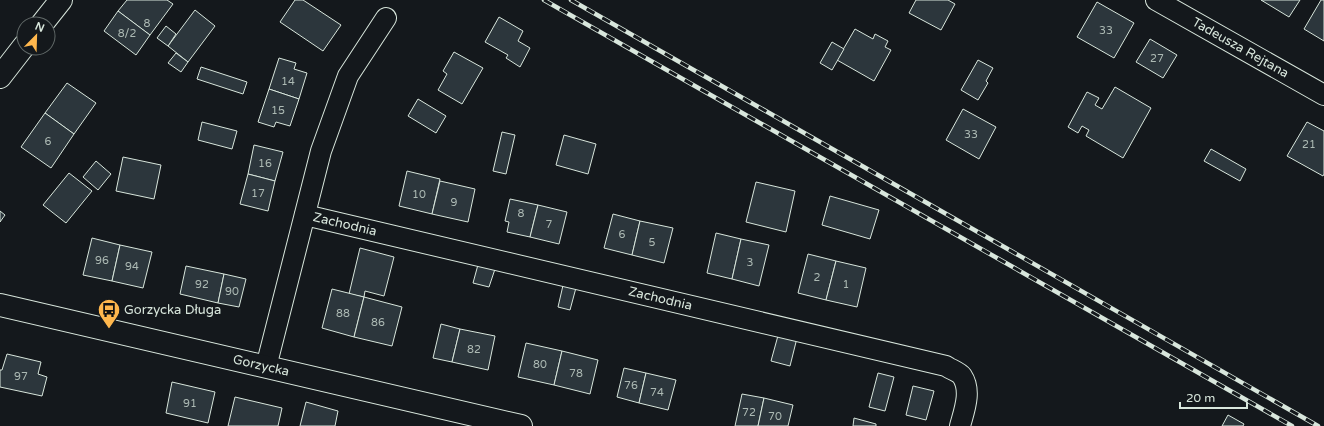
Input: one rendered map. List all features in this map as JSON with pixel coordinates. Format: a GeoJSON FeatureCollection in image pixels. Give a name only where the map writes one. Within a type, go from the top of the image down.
{"type":"FeatureCollection","features":[{"type":"Feature","properties":{"kind":"street"},"geometry":{"type":"LineString","coordinates":[[48,16],[61,0]]}},
{"type":"Feature","properties":{"kind":"street","name":"Tadeusza Rejtana"},"geometry":{"type":"LineString","coordinates":[[1156,0],[1324,96]]}},
{"type":"Feature","properties":{"kind":"street","name":"Zachodnia"},"geometry":{"type":"LineString","coordinates":[[266,366],[321,151],[348,76],[386,18]]}},
{"type":"Feature","properties":{"kind":"street"},"geometry":{"type":"LineString","coordinates":[[0,77],[16,56]]}},
{"type":"Feature","properties":{"kind":"street","name":"Zachodnia"},"geometry":{"type":"LineString","coordinates":[[305,215],[946,366],[961,375],[967,388],[966,403],[960,426]]}},
{"type":"Feature","properties":{"kind":"street","name":"Gorzycka"},"geometry":{"type":"LineString","coordinates":[[0,305],[521,426]]}},
{"type":"Feature","properties":{"kind":"building"},"geometry":{"type":"Polygon","coordinates":[[[127,0],[167,0],[173,4],[150,35],[118,11],[127,0]]]}},
{"type":"Feature","properties":{"kind":"building"},"geometry":{"type":"Polygon","coordinates":[[[295,0],[303,0],[341,25],[323,51],[280,22],[295,0]]]}},
{"type":"Feature","properties":{"kind":"building"},"geometry":{"type":"Polygon","coordinates":[[[916,0],[948,0],[955,4],[941,30],[909,13],[916,0]]]}},
{"type":"Feature","properties":{"kind":"building"},"geometry":{"type":"Polygon","coordinates":[[[1261,0],[1300,0],[1289,17],[1261,0]]]}},
{"type":"Feature","properties":{"kind":"building"},"geometry":{"type":"Polygon","coordinates":[[[1321,0],[1324,0],[1324,41],[1304,29],[1321,0]]]}},
{"type":"Feature","properties":{"kind":"building"},"geometry":{"type":"Polygon","coordinates":[[[1097,2],[1134,23],[1114,58],[1077,37],[1097,2]]]}},
{"type":"Feature","properties":{"kind":"building"},"geometry":{"type":"Polygon","coordinates":[[[195,10],[215,26],[188,62],[168,46],[195,10]]]}},
{"type":"Feature","properties":{"kind":"building"},"geometry":{"type":"Polygon","coordinates":[[[118,11],[150,35],[136,55],[104,31],[118,11]]]}},
{"type":"Feature","properties":{"kind":"building"},"geometry":{"type":"Polygon","coordinates":[[[499,17],[523,31],[518,41],[530,48],[520,67],[506,58],[508,55],[485,42],[499,17]]]}},
{"type":"Feature","properties":{"kind":"building"},"geometry":{"type":"Polygon","coordinates":[[[166,26],[176,34],[168,46],[157,38],[166,26]]]}},
{"type":"Feature","properties":{"kind":"building"},"geometry":{"type":"Polygon","coordinates":[[[855,29],[873,39],[875,34],[888,41],[885,47],[891,50],[874,81],[837,60],[855,29]]]}},
{"type":"Feature","properties":{"kind":"building"},"geometry":{"type":"Polygon","coordinates":[[[1150,39],[1177,55],[1163,78],[1136,62],[1150,39]]]}},
{"type":"Feature","properties":{"kind":"building"},"geometry":{"type":"Polygon","coordinates":[[[832,42],[844,49],[832,70],[820,63],[832,42]]]}},
{"type":"Feature","properties":{"kind":"building"},"geometry":{"type":"Polygon","coordinates":[[[454,52],[483,68],[462,104],[438,90],[447,74],[443,71],[454,52]]]}},
{"type":"Feature","properties":{"kind":"building"},"geometry":{"type":"Polygon","coordinates":[[[176,53],[188,62],[181,72],[168,63],[176,53]]]}},
{"type":"Feature","properties":{"kind":"building"},"geometry":{"type":"Polygon","coordinates":[[[279,58],[296,63],[294,69],[307,73],[299,99],[269,89],[279,58]]]}},
{"type":"Feature","properties":{"kind":"building"},"geometry":{"type":"Polygon","coordinates":[[[978,60],[993,68],[986,81],[988,83],[978,100],[961,90],[978,60]]]}},
{"type":"Feature","properties":{"kind":"building"},"geometry":{"type":"Polygon","coordinates":[[[201,67],[247,82],[243,94],[197,79],[201,67]]]}},
{"type":"Feature","properties":{"kind":"building"},"geometry":{"type":"Polygon","coordinates":[[[67,83],[96,103],[74,134],[45,113],[67,83]]]}},
{"type":"Feature","properties":{"kind":"building"},"geometry":{"type":"Polygon","coordinates":[[[1115,87],[1151,108],[1123,158],[1086,136],[1089,130],[1082,126],[1078,133],[1068,127],[1087,92],[1099,98],[1095,105],[1102,109],[1115,87]]]}},
{"type":"Feature","properties":{"kind":"building"},"geometry":{"type":"Polygon","coordinates":[[[269,89],[299,99],[290,126],[276,122],[274,127],[258,122],[269,89]]]}},
{"type":"Feature","properties":{"kind":"building"},"geometry":{"type":"Polygon","coordinates":[[[418,99],[446,116],[436,133],[408,116],[418,99]]]}},
{"type":"Feature","properties":{"kind":"building"},"geometry":{"type":"Polygon","coordinates":[[[963,109],[996,127],[979,159],[946,140],[963,109]]]}},
{"type":"Feature","properties":{"kind":"building"},"geometry":{"type":"Polygon","coordinates":[[[45,113],[74,134],[51,168],[21,147],[45,113]]]}},
{"type":"Feature","properties":{"kind":"building"},"geometry":{"type":"Polygon","coordinates":[[[202,122],[237,131],[232,149],[198,140],[202,122]]]}},
{"type":"Feature","properties":{"kind":"building"},"geometry":{"type":"Polygon","coordinates":[[[1307,122],[1324,131],[1323,176],[1287,156],[1307,122]]]}},
{"type":"Feature","properties":{"kind":"building"},"geometry":{"type":"Polygon","coordinates":[[[502,132],[515,135],[506,174],[493,171],[502,132]]]}},
{"type":"Feature","properties":{"kind":"building"},"geometry":{"type":"Polygon","coordinates":[[[564,135],[596,144],[588,174],[556,165],[564,135]]]}},
{"type":"Feature","properties":{"kind":"building"},"geometry":{"type":"Polygon","coordinates":[[[254,145],[283,152],[275,181],[248,174],[254,145]]]}},
{"type":"Feature","properties":{"kind":"building"},"geometry":{"type":"Polygon","coordinates":[[[1211,149],[1246,169],[1240,181],[1204,161],[1211,149]]]}},
{"type":"Feature","properties":{"kind":"building"},"geometry":{"type":"Polygon","coordinates":[[[123,157],[161,165],[154,199],[116,191],[123,157]]]}},
{"type":"Feature","properties":{"kind":"building"},"geometry":{"type":"Polygon","coordinates":[[[96,161],[111,174],[98,190],[83,177],[96,161]]]}},
{"type":"Feature","properties":{"kind":"building"},"geometry":{"type":"Polygon","coordinates":[[[407,171],[440,179],[432,214],[399,206],[407,171]]]}},
{"type":"Feature","properties":{"kind":"building"},"geometry":{"type":"Polygon","coordinates":[[[69,173],[92,191],[66,223],[43,205],[69,173]]]}},
{"type":"Feature","properties":{"kind":"building"},"geometry":{"type":"Polygon","coordinates":[[[248,174],[275,181],[268,211],[240,204],[248,174]]]}},
{"type":"Feature","properties":{"kind":"building"},"geometry":{"type":"Polygon","coordinates":[[[440,181],[475,189],[468,222],[432,214],[440,181]]]}},
{"type":"Feature","properties":{"kind":"building"},"geometry":{"type":"Polygon","coordinates":[[[756,182],[795,191],[786,232],[746,222],[756,182]]]}},
{"type":"Feature","properties":{"kind":"building"},"geometry":{"type":"Polygon","coordinates":[[[830,196],[879,210],[870,239],[822,225],[830,196]]]}},
{"type":"Feature","properties":{"kind":"building"},"geometry":{"type":"Polygon","coordinates":[[[510,199],[538,205],[530,237],[507,232],[509,222],[505,221],[510,199]]]}},
{"type":"Feature","properties":{"kind":"building"},"geometry":{"type":"Polygon","coordinates":[[[538,205],[567,212],[559,244],[530,237],[538,205]]]}},
{"type":"Feature","properties":{"kind":"building"},"geometry":{"type":"Polygon","coordinates":[[[0,211],[5,215],[0,222],[0,211]]]}},
{"type":"Feature","properties":{"kind":"building"},"geometry":{"type":"Polygon","coordinates":[[[613,214],[640,221],[632,255],[604,248],[613,214]]]}},
{"type":"Feature","properties":{"kind":"building"},"geometry":{"type":"Polygon","coordinates":[[[640,221],[673,228],[664,263],[632,255],[640,221]]]}},
{"type":"Feature","properties":{"kind":"building"},"geometry":{"type":"Polygon","coordinates":[[[716,233],[741,239],[732,279],[707,273],[716,233]]]}},
{"type":"Feature","properties":{"kind":"building"},"geometry":{"type":"Polygon","coordinates":[[[92,238],[120,245],[112,281],[83,275],[92,238]]]}},
{"type":"Feature","properties":{"kind":"building"},"geometry":{"type":"Polygon","coordinates":[[[741,239],[769,245],[759,286],[732,279],[741,239]]]}},
{"type":"Feature","properties":{"kind":"building"},"geometry":{"type":"Polygon","coordinates":[[[120,245],[152,252],[143,288],[112,281],[120,245]]]}},
{"type":"Feature","properties":{"kind":"building"},"geometry":{"type":"Polygon","coordinates":[[[360,248],[394,257],[384,296],[365,291],[364,297],[349,294],[360,248]]]}},
{"type":"Feature","properties":{"kind":"building"},"geometry":{"type":"Polygon","coordinates":[[[808,254],[836,261],[826,300],[798,293],[808,254]]]}},
{"type":"Feature","properties":{"kind":"building"},"geometry":{"type":"Polygon","coordinates":[[[479,261],[496,266],[489,287],[473,283],[479,261]]]}},
{"type":"Feature","properties":{"kind":"building"},"geometry":{"type":"Polygon","coordinates":[[[836,261],[866,268],[857,307],[826,300],[836,261]]]}},
{"type":"Feature","properties":{"kind":"building"},"geometry":{"type":"Polygon","coordinates":[[[186,266],[224,274],[218,303],[180,294],[186,266]]]}},
{"type":"Feature","properties":{"kind":"building"},"geometry":{"type":"Polygon","coordinates":[[[224,274],[246,279],[239,307],[218,303],[224,274]]]}},
{"type":"Feature","properties":{"kind":"building"},"geometry":{"type":"Polygon","coordinates":[[[564,281],[577,284],[570,310],[558,307],[564,281]]]}},
{"type":"Feature","properties":{"kind":"building"},"geometry":{"type":"Polygon","coordinates":[[[332,289],[364,297],[354,337],[322,328],[332,289]]]}},
{"type":"Feature","properties":{"kind":"building"},"geometry":{"type":"Polygon","coordinates":[[[364,297],[402,307],[392,346],[354,337],[364,297]]]}},
{"type":"Feature","properties":{"kind":"building"},"geometry":{"type":"Polygon","coordinates":[[[441,324],[460,329],[452,362],[433,358],[441,324]]]}},
{"type":"Feature","properties":{"kind":"building"},"geometry":{"type":"Polygon","coordinates":[[[460,329],[495,336],[488,370],[452,362],[460,329]]]}},
{"type":"Feature","properties":{"kind":"building"},"geometry":{"type":"Polygon","coordinates":[[[779,332],[797,338],[790,366],[771,361],[779,332]]]}},
{"type":"Feature","properties":{"kind":"building"},"geometry":{"type":"Polygon","coordinates":[[[526,343],[562,351],[554,385],[518,377],[526,343]]]}},
{"type":"Feature","properties":{"kind":"building"},"geometry":{"type":"Polygon","coordinates":[[[562,351],[598,360],[590,394],[554,385],[562,351]]]}},
{"type":"Feature","properties":{"kind":"building"},"geometry":{"type":"Polygon","coordinates":[[[7,354],[41,362],[38,374],[47,377],[42,396],[0,387],[0,370],[2,370],[7,354]]]}},
{"type":"Feature","properties":{"kind":"building"},"geometry":{"type":"Polygon","coordinates":[[[624,368],[646,373],[639,403],[617,397],[624,368]]]}},
{"type":"Feature","properties":{"kind":"building"},"geometry":{"type":"Polygon","coordinates":[[[646,373],[676,380],[668,410],[639,403],[646,373]]]}},
{"type":"Feature","properties":{"kind":"building"},"geometry":{"type":"Polygon","coordinates":[[[878,373],[894,377],[885,411],[869,407],[878,373]]]}},
{"type":"Feature","properties":{"kind":"building"},"geometry":{"type":"Polygon","coordinates":[[[172,382],[215,392],[208,423],[166,413],[172,382]]]}},
{"type":"Feature","properties":{"kind":"building"},"geometry":{"type":"Polygon","coordinates":[[[913,386],[934,391],[926,420],[906,415],[913,386]]]}},
{"type":"Feature","properties":{"kind":"building"},"geometry":{"type":"Polygon","coordinates":[[[742,394],[764,398],[758,426],[735,426],[742,394]]]}},
{"type":"Feature","properties":{"kind":"building"},"geometry":{"type":"Polygon","coordinates":[[[235,397],[282,408],[278,426],[228,426],[235,397]]]}},
{"type":"Feature","properties":{"kind":"building"},"geometry":{"type":"Polygon","coordinates":[[[764,398],[793,405],[788,426],[758,426],[764,398]]]}},
{"type":"Feature","properties":{"kind":"building"},"geometry":{"type":"Polygon","coordinates":[[[306,402],[338,411],[335,426],[300,426],[306,402]]]}},
{"type":"Feature","properties":{"kind":"building"},"geometry":{"type":"Polygon","coordinates":[[[1228,415],[1244,424],[1243,426],[1222,426],[1228,415]]]}},
{"type":"Feature","properties":{"kind":"building"},"geometry":{"type":"Polygon","coordinates":[[[854,418],[876,424],[876,426],[853,426],[854,418]]]}},
{"type":"Feature","properties":{"kind":"railway"},"geometry":{"type":"LineString","coordinates":[[544,0],[1292,426]]}},
{"type":"Feature","properties":{"kind":"railway"},"geometry":{"type":"LineString","coordinates":[[571,0],[1318,426]]}},
{"type":"Feature","properties":{"kind":"place","name":"Gorzycka Długa"},"geometry":{"type":"Point","coordinates":[109,330]}}]}
